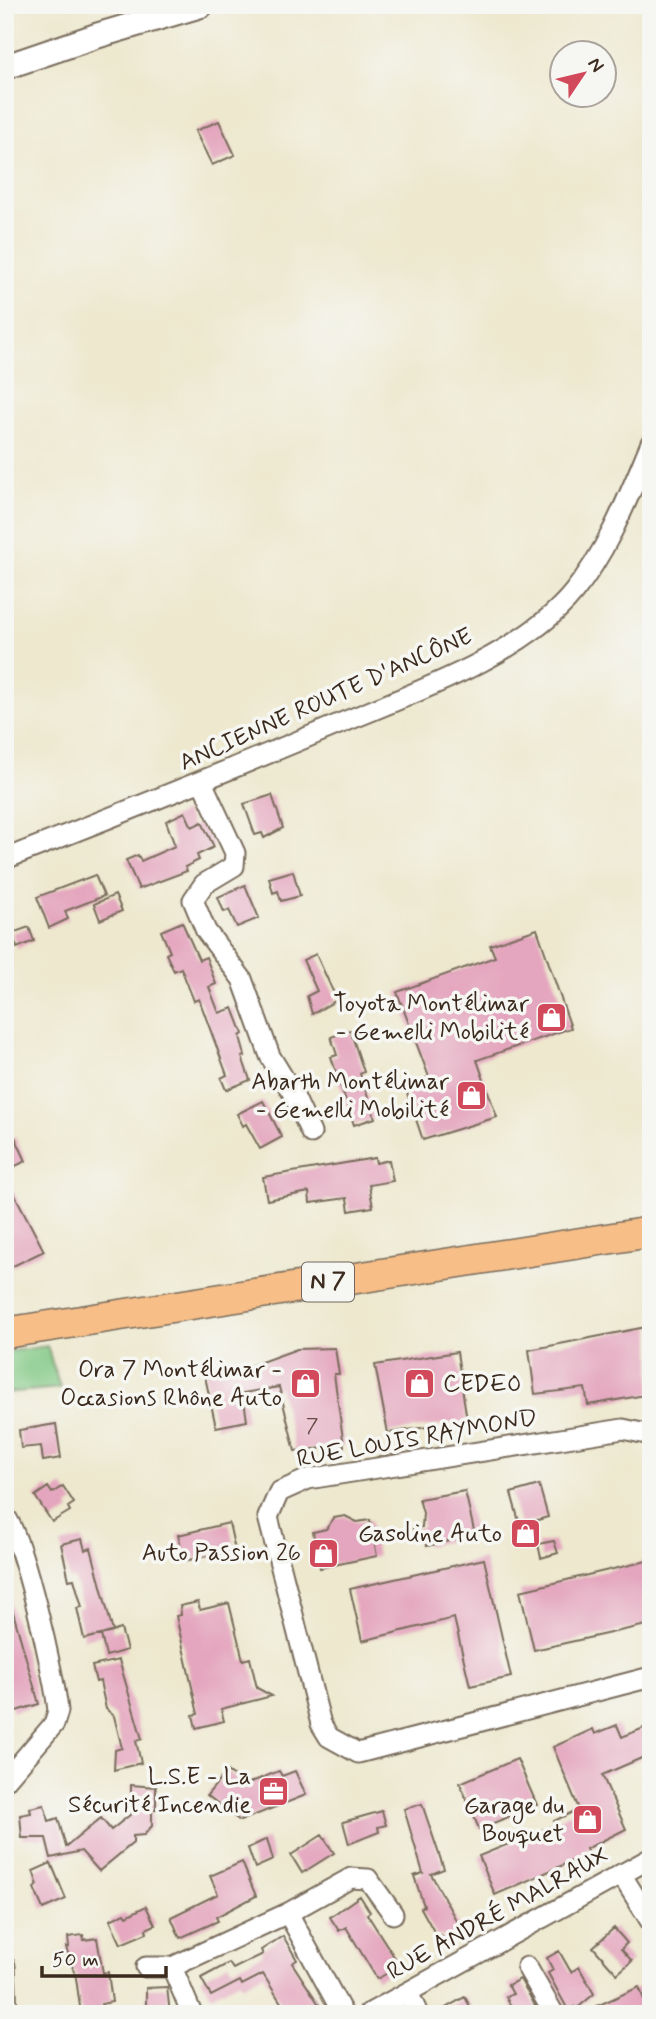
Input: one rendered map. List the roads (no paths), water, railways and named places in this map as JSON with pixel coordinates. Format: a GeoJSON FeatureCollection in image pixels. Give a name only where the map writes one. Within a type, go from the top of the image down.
{"type":"FeatureCollection","features":[{"type":"Feature","properties":{"kind":"main road","name":"N 7"},"geometry":{"type":"LineString","coordinates":[[5,1333],[651,1231]]}},
{"type":"Feature","properties":{"kind":"street"},"geometry":{"type":"LineString","coordinates":[[5,67],[201,5]]}},
{"type":"Feature","properties":{"kind":"street","name":"ANCIENNE ROUTE D'ANCÔNE"},"geometry":{"type":"LineString","coordinates":[[5,859],[202,782],[452,676],[527,634],[572,594],[605,547],[651,443]]}},
{"type":"Feature","properties":{"kind":"street"},"geometry":{"type":"LineString","coordinates":[[202,782],[235,853],[234,866],[204,884],[193,900],[206,931],[242,979],[270,1056],[292,1091],[311,1133]]}},
{"type":"Feature","properties":{"kind":"street","name":"RUE LOUIS RAYMOND"},"geometry":{"type":"LineString","coordinates":[[651,1435],[623,1429],[308,1479],[279,1492],[268,1517],[321,1724],[329,1737],[358,1753],[651,1677]]}},
{"type":"Feature","properties":{"kind":"street"},"geometry":{"type":"LineString","coordinates":[[5,1516],[13,1525],[23,1558],[58,1711],[54,1724],[5,1781]]}},
{"type":"Feature","properties":{"kind":"street","name":"RUE ANDRÉ MALRAUX"},"geometry":{"type":"LineString","coordinates":[[368,2014],[651,1858]]}},
{"type":"Feature","properties":{"kind":"street"},"geometry":{"type":"LineString","coordinates":[[621,1874],[651,1922]]}},
{"type":"Feature","properties":{"kind":"street"},"geometry":{"type":"LineString","coordinates":[[146,1967],[172,1967],[288,1913],[351,1878],[368,1879],[393,1914]]}},
{"type":"Feature","properties":{"kind":"street"},"geometry":{"type":"LineString","coordinates":[[288,1913],[343,2014]]}},
{"type":"Feature","properties":{"kind":"street"},"geometry":{"type":"LineString","coordinates":[[5,1966],[7,2014]]}},
{"type":"Feature","properties":{"kind":"street"},"geometry":{"type":"LineString","coordinates":[[172,1967],[192,2014]]}},
{"type":"Feature","properties":{"kind":"street"},"geometry":{"type":"LineString","coordinates":[[527,1967],[554,2014]]}},
{"type":"Feature","properties":{"kind":"street"},"geometry":{"type":"LineString","coordinates":[[408,1992],[418,2014]]}},
{"type":"Feature","properties":{"kind":"place","name":"Toyota Montélimar - Gemelli Mobilité"},"geometry":{"type":"Point","coordinates":[552,1018]}},
{"type":"Feature","properties":{"kind":"place","name":"Abarth Montélimar - Gemelli Mobilité"},"geometry":{"type":"Point","coordinates":[472,1096]}},
{"type":"Feature","properties":{"kind":"place","name":"Ora 7 Montélimar - Occasions Rhône Auto"},"geometry":{"type":"Point","coordinates":[305,1384]}},
{"type":"Feature","properties":{"kind":"place","name":"CEDEO"},"geometry":{"type":"Point","coordinates":[420,1384]}},
{"type":"Feature","properties":{"kind":"place","name":"Gasoline Auto"},"geometry":{"type":"Point","coordinates":[525,1534]}},
{"type":"Feature","properties":{"kind":"place","name":"Auto Passion 26"},"geometry":{"type":"Point","coordinates":[324,1553]}},
{"type":"Feature","properties":{"kind":"place","name":"L.S.E - La Sécurité Incendie"},"geometry":{"type":"Point","coordinates":[274,1791]}},
{"type":"Feature","properties":{"kind":"place","name":"Garage du Bouquet"},"geometry":{"type":"Point","coordinates":[587,1820]}}]}
